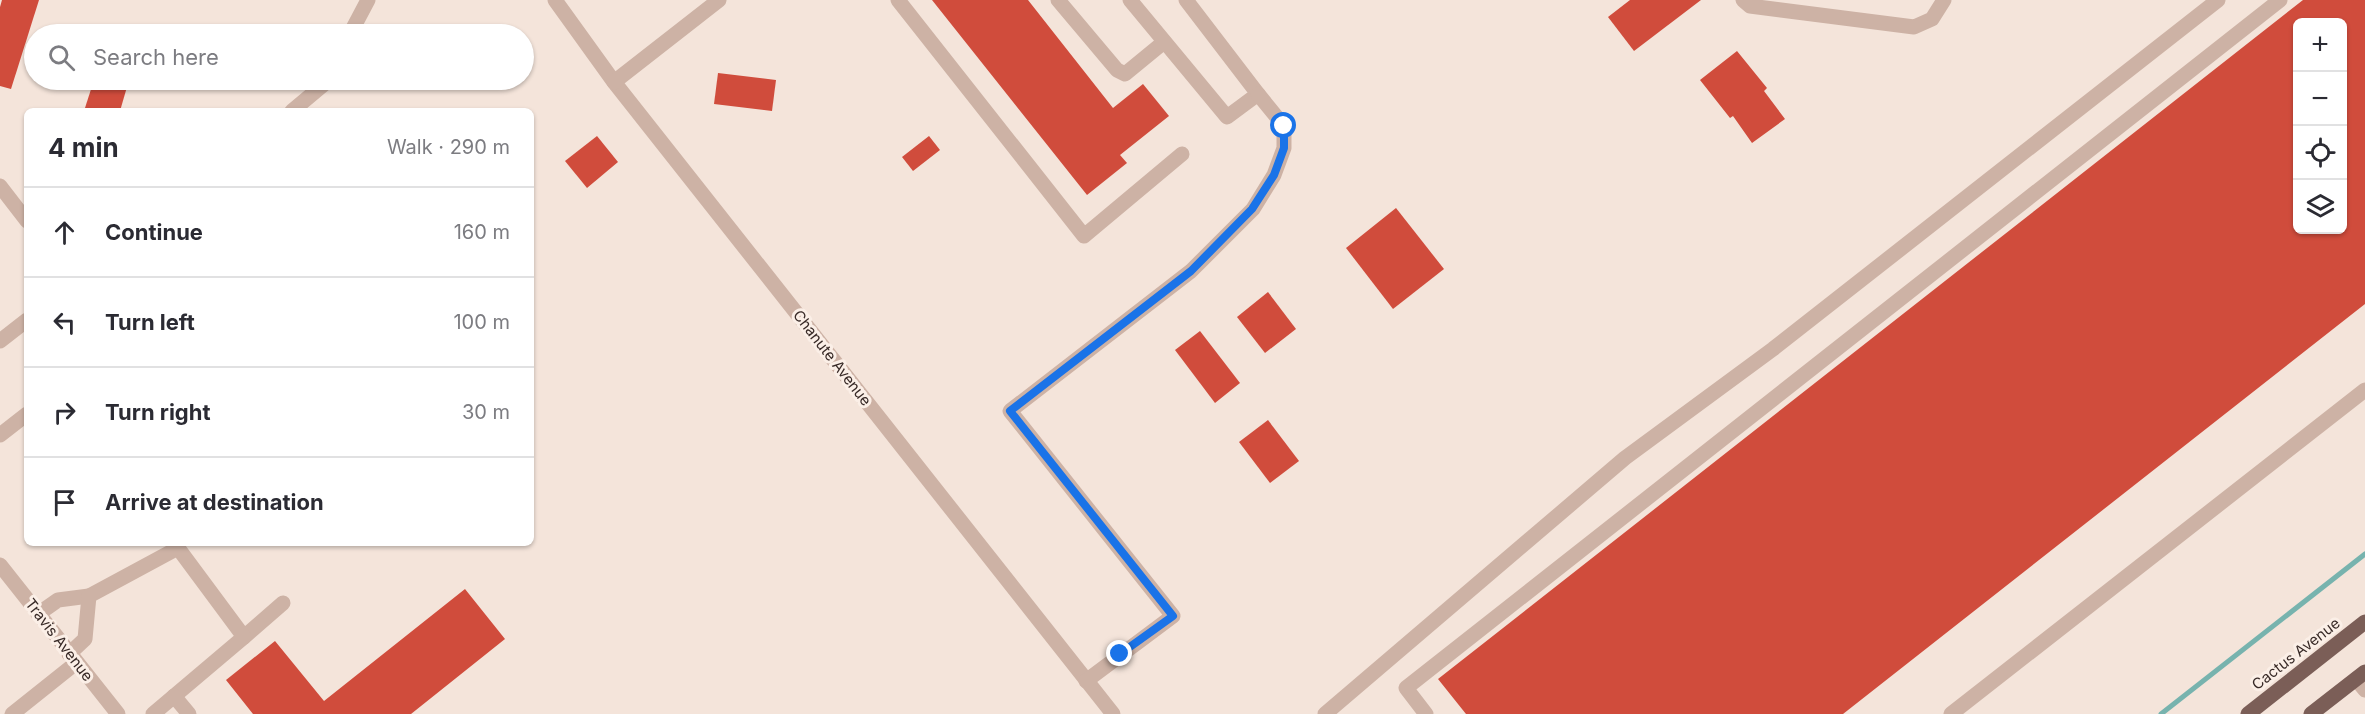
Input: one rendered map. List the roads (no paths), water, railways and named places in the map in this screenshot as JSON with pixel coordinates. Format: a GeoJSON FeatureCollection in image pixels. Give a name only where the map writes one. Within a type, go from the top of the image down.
{"type":"FeatureCollection","features":[{"type":"Feature","properties":{"kind":"main road","name":"Cactus Avenue"},"geometry":{"type":"LineString","coordinates":[[2248,714],[2365,622]]}},
{"type":"Feature","properties":{"kind":"main road"},"geometry":{"type":"LineString","coordinates":[[2311,714],[2362,680]]}},
{"type":"Feature","properties":{"kind":"street"},"geometry":{"type":"LineString","coordinates":[[355,24],[368,0]]}},
{"type":"Feature","properties":{"kind":"street","name":"Chanute Avenue"},"geometry":{"type":"LineString","coordinates":[[555,0],[614,82],[1113,714]]}},
{"type":"Feature","properties":{"kind":"street"},"geometry":{"type":"LineString","coordinates":[[614,82],[719,0]]}},
{"type":"Feature","properties":{"kind":"street"},"geometry":{"type":"LineString","coordinates":[[898,0],[1084,236],[1182,154]]}},
{"type":"Feature","properties":{"kind":"street"},"geometry":{"type":"LineString","coordinates":[[1058,0],[1117,70],[1125,74],[1164,42]]}},
{"type":"Feature","properties":{"kind":"street"},"geometry":{"type":"LineString","coordinates":[[1130,0],[1227,117],[1258,94]]}},
{"type":"Feature","properties":{"kind":"street"},"geometry":{"type":"LineString","coordinates":[[1086,681],[1173,616],[1010,411],[1191,271],[1252,209],[1274,175],[1284,148],[1284,126],[1185,0]]}},
{"type":"Feature","properties":{"kind":"street"},"geometry":{"type":"LineString","coordinates":[[1743,0],[1750,6],[1914,27],[1932,19],[1944,0]]}},
{"type":"Feature","properties":{"kind":"street"},"geometry":{"type":"LineString","coordinates":[[1325,714],[1625,458],[1773,349],[2218,0]]}},
{"type":"Feature","properties":{"kind":"street"},"geometry":{"type":"LineString","coordinates":[[1426,714],[1406,688],[2280,0]]}},
{"type":"Feature","properties":{"kind":"street"},"geometry":{"type":"LineString","coordinates":[[296,108],[317,90]]}},
{"type":"Feature","properties":{"kind":"street"},"geometry":{"type":"LineString","coordinates":[[0,186],[24,217]]}},
{"type":"Feature","properties":{"kind":"street"},"geometry":{"type":"LineString","coordinates":[[0,341],[24,322]]}},
{"type":"Feature","properties":{"kind":"street"},"geometry":{"type":"LineString","coordinates":[[1951,714],[2365,390]]}},
{"type":"Feature","properties":{"kind":"street"},"geometry":{"type":"LineString","coordinates":[[0,435],[24,416]]}},
{"type":"Feature","properties":{"kind":"street"},"geometry":{"type":"LineString","coordinates":[[38,614],[58,600],[90,596],[178,546]]}},
{"type":"Feature","properties":{"kind":"street"},"geometry":{"type":"LineString","coordinates":[[181,546],[244,637]]}},
{"type":"Feature","properties":{"kind":"street","name":"Travis Avenue"},"geometry":{"type":"LineString","coordinates":[[0,565],[118,714]]}},
{"type":"Feature","properties":{"kind":"street"},"geometry":{"type":"LineString","coordinates":[[12,714],[72,658],[85,639],[90,596]]}},
{"type":"Feature","properties":{"kind":"street"},"geometry":{"type":"LineString","coordinates":[[153,714],[283,603]]}},
{"type":"Feature","properties":{"kind":"street"},"geometry":{"type":"LineString","coordinates":[[174,696],[189,714]]}},
{"type":"Feature","properties":{"kind":"waterway"},"geometry":{"type":"LineString","coordinates":[[2161,714],[2365,554]]}}]}
